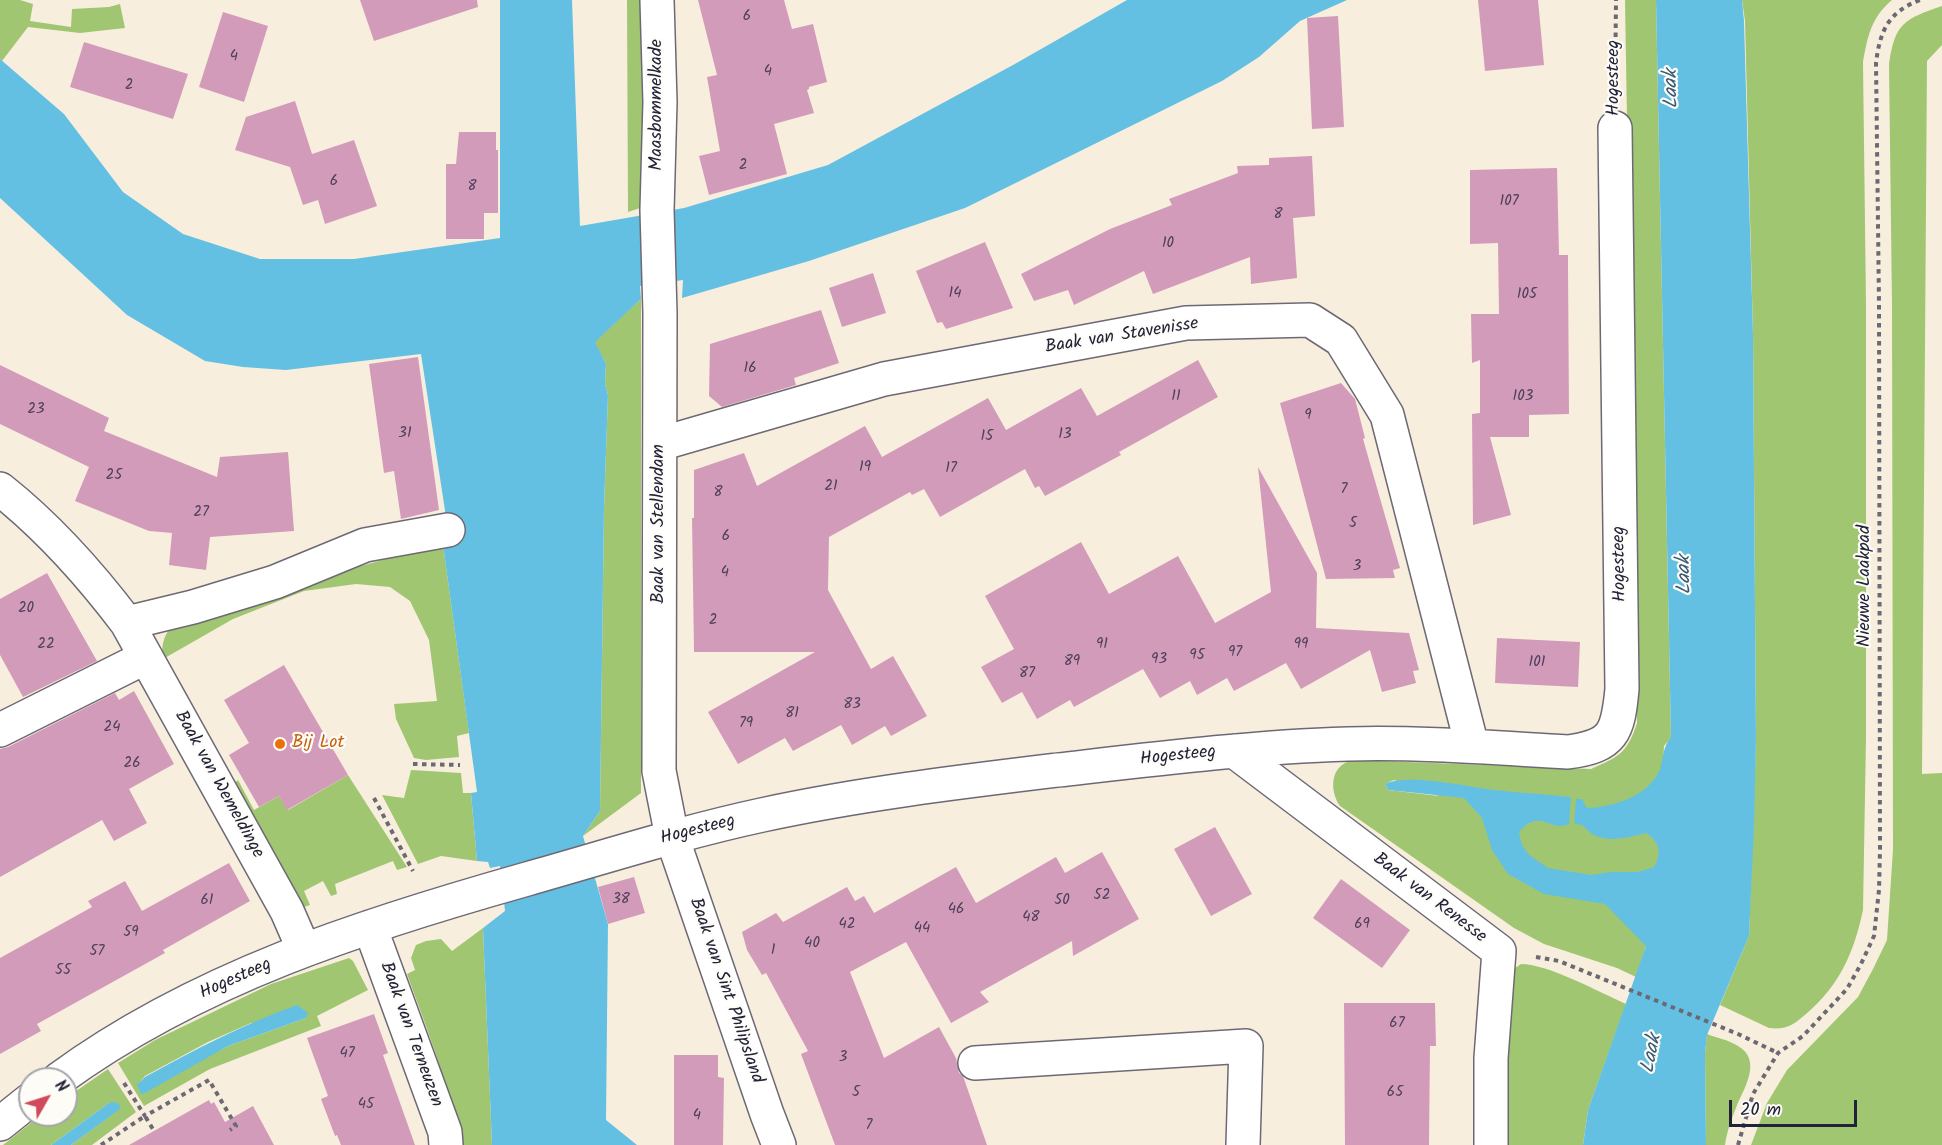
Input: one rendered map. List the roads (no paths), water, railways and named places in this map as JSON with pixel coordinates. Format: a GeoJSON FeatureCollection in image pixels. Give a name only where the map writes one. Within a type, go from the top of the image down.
{"type":"FeatureCollection","features":[{"type":"Feature","properties":{"kind":"street","name":"Maasbommelkade"},"geometry":{"type":"LineString","coordinates":[[657,0],[660,102],[657,210]]}},
{"type":"Feature","properties":{"kind":"street","name":"Hogesteeg"},"geometry":{"type":"LineString","coordinates":[[77,1067],[103,1049],[184,1003],[304,950],[496,888],[672,837],[761,815],[843,800],[1014,776],[1234,751],[1347,744],[1472,746],[1568,752],[1587,750],[1601,744],[1612,734],[1620,717],[1622,689],[1616,128]]}},
{"type":"Feature","properties":{"kind":"street","name":"Baak van Stellendam"},"geometry":{"type":"LineString","coordinates":[[657,210],[660,313],[659,771],[672,837]]}},
{"type":"Feature","properties":{"kind":"street","name":"Baak van Stavenisse"},"geometry":{"type":"LineString","coordinates":[[660,444],[896,376],[1186,323],[1310,320],[1341,340],[1387,415],[1472,746]]}},
{"type":"Feature","properties":{"kind":"street","name":"Baak van Wemeldinge"},"geometry":{"type":"LineString","coordinates":[[0,489],[66,550],[127,623],[287,911],[304,950]]}},
{"type":"Feature","properties":{"kind":"street"},"geometry":{"type":"LineString","coordinates":[[127,623],[193,607],[274,582],[365,545],[448,530]]}},
{"type":"Feature","properties":{"kind":"street"},"geometry":{"type":"LineString","coordinates":[[0,730],[146,657]]}},
{"type":"Feature","properties":{"kind":"street","name":"Baak van Renesse"},"geometry":{"type":"LineString","coordinates":[[1234,751],[1499,951],[1491,1058],[1491,1145]]}},
{"type":"Feature","properties":{"kind":"street","name":"Baak van Sint Philipsland"},"geometry":{"type":"LineString","coordinates":[[672,837],[779,1145]]}},
{"type":"Feature","properties":{"kind":"street","name":"Baak van Terneuzen"},"geometry":{"type":"LineString","coordinates":[[370,927],[445,1131],[446,1145]]}},
{"type":"Feature","properties":{"kind":"street"},"geometry":{"type":"LineString","coordinates":[[975,1064],[1246,1046],[1243,1145]]}},
{"type":"Feature","properties":{"kind":"street"},"geometry":{"type":"LineString","coordinates":[[0,1124],[18,1110]]}},
{"type":"Feature","properties":{"kind":"water"},"geometry":{"type":"Polygon","coordinates":[[[500,0],[572,0],[580,226],[684,208],[828,165],[1013,65],[1127,0],[1347,0],[1300,21],[1259,57],[1222,81],[965,208],[809,261],[682,298],[683,280],[640,286],[641,299],[595,342],[606,364],[605,384],[608,395],[604,508],[600,811],[583,836],[608,924],[606,1120],[637,1145],[492,1145],[483,928],[505,911],[500,866],[490,868],[488,862],[477,861],[471,793],[477,792],[443,545],[448,530],[421,354],[286,370],[205,361],[127,315],[0,198],[0,59],[64,114],[123,192],[183,234],[260,259],[354,259],[500,238],[500,0]]]}},
{"type":"Feature","properties":{"kind":"water","name":"Laak"},"geometry":{"type":"Polygon","coordinates":[[[1656,0],[1742,0],[1753,334],[1756,740],[1749,936],[1707,1035],[1705,1053],[1706,1145],[1583,1145],[1588,1110],[1646,946],[1605,904],[1544,894],[1508,874],[1492,850],[1482,818],[1464,798],[1388,790],[1385,784],[1395,781],[1423,780],[1569,797],[1571,798],[1569,824],[1556,826],[1533,821],[1519,832],[1522,845],[1529,855],[1548,868],[1591,875],[1638,872],[1654,867],[1657,862],[1659,852],[1657,844],[1646,833],[1613,839],[1604,838],[1574,823],[1576,799],[1582,799],[1587,808],[1597,807],[1630,798],[1648,786],[1660,769],[1671,737],[1656,0]]]}},
{"type":"Feature","properties":{"kind":"water"},"geometry":{"type":"Polygon","coordinates":[[[297,1005],[308,1013],[306,1018],[228,1046],[141,1094],[137,1085],[145,1077],[258,1020],[297,1005]]]}},
{"type":"Feature","properties":{"kind":"water"},"geometry":{"type":"Polygon","coordinates":[[[109,1103],[119,1104],[120,1109],[71,1145],[51,1145],[78,1127],[109,1103]]]}},
{"type":"Feature","properties":{"kind":"place","name":"Bij Lot"},"geometry":{"type":"Point","coordinates":[280,744]}}]}
